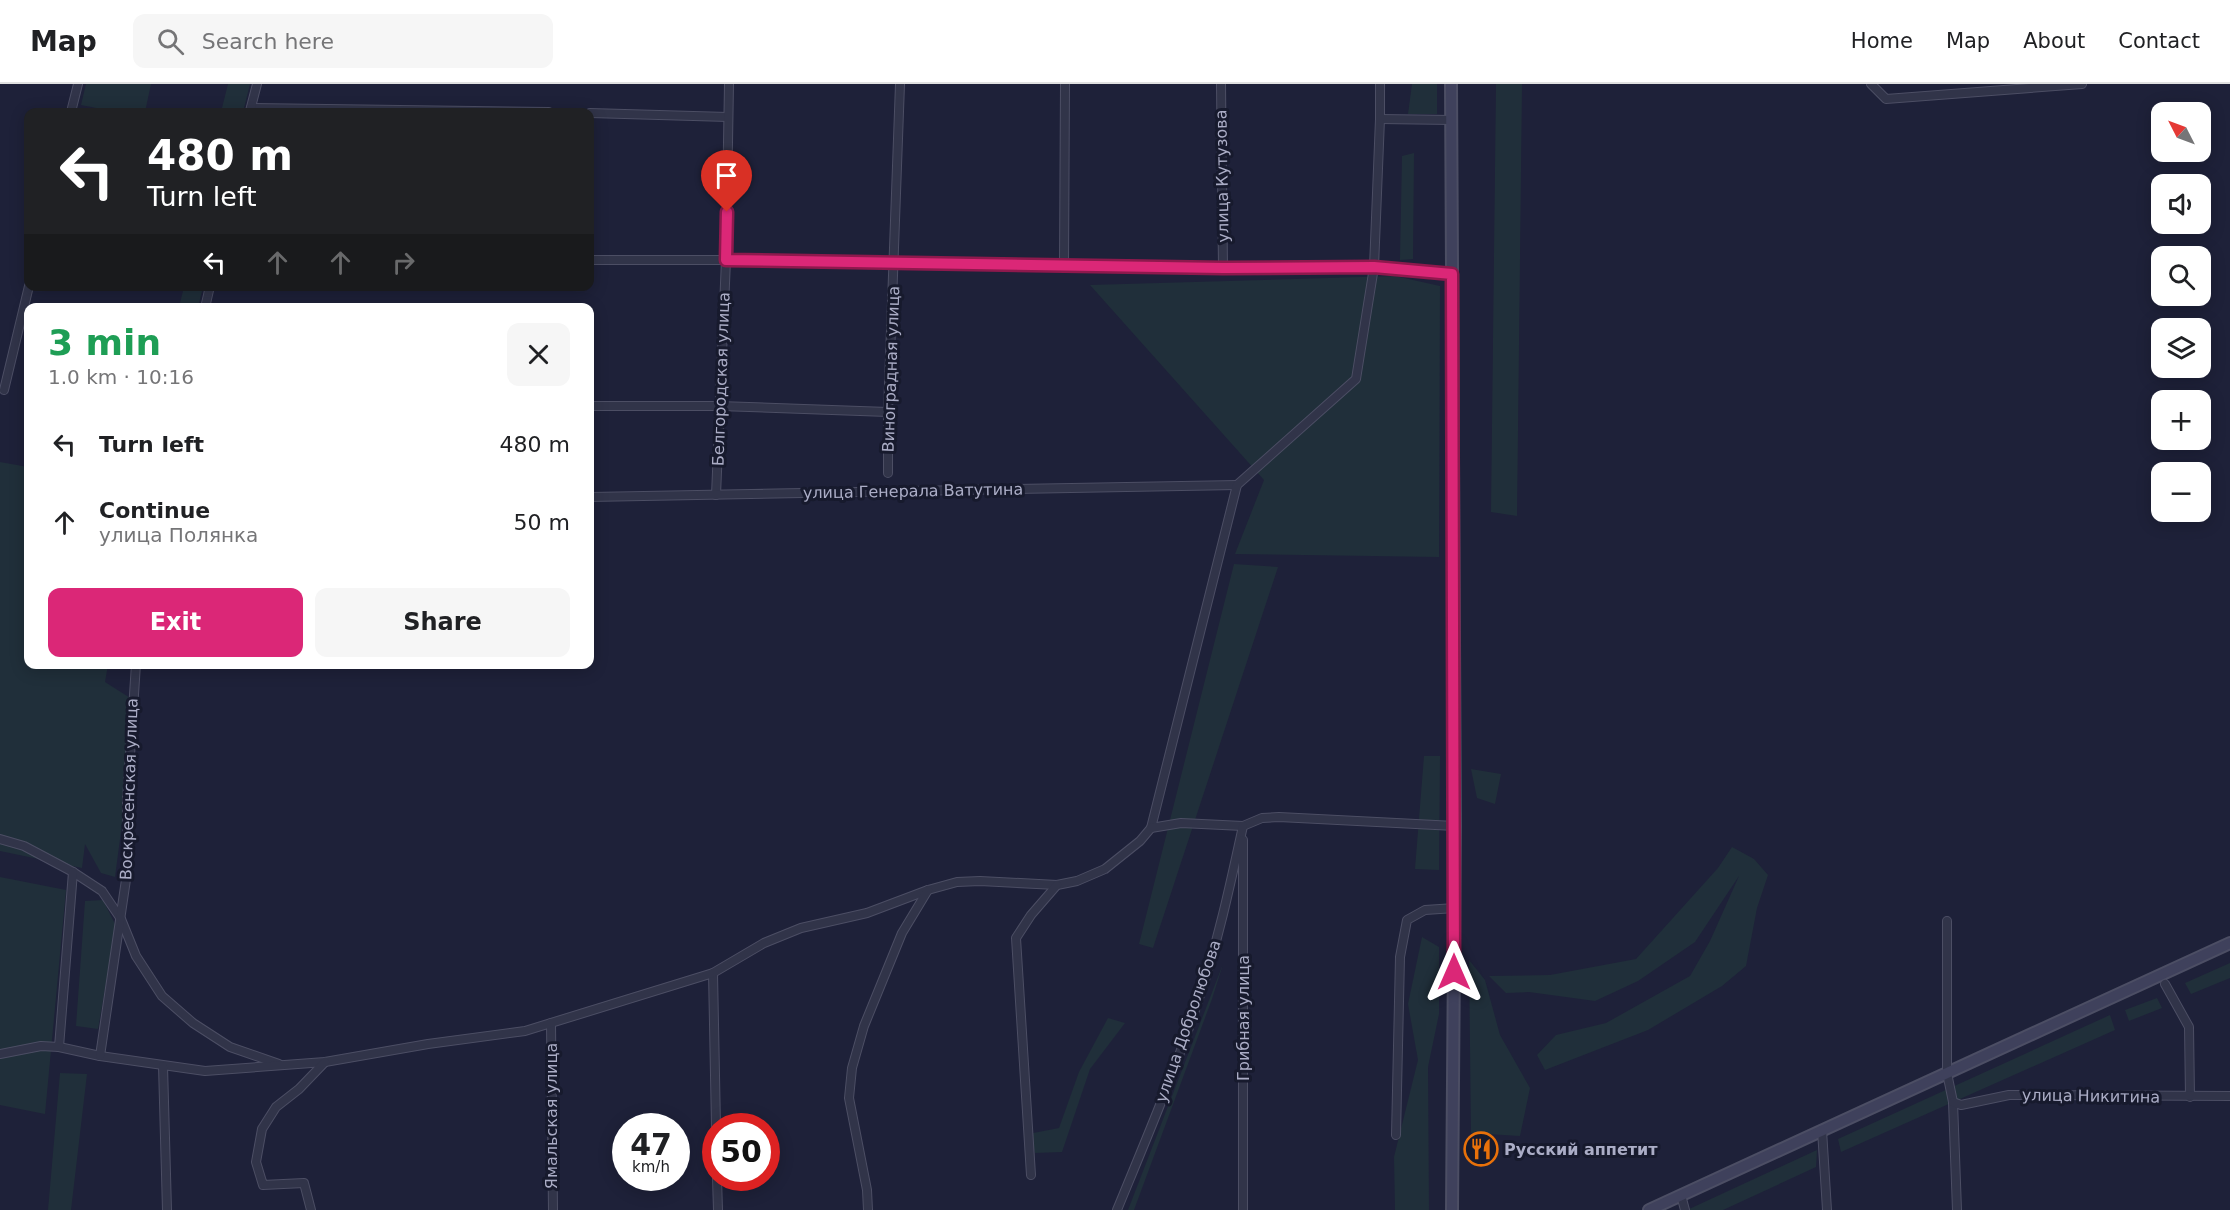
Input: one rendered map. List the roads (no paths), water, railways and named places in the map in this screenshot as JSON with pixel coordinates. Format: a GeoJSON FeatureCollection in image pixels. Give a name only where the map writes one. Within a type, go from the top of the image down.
{"type":"FeatureCollection","features":[{"type":"Feature","properties":{"kind":"main road"},"geometry":{"type":"LineString","coordinates":[[1451,84],[1455,826],[1452,1210]]}},
{"type":"Feature","properties":{"kind":"main road"},"geometry":{"type":"LineString","coordinates":[[1649,1210],[2230,943]]}},
{"type":"Feature","properties":{"kind":"street"},"geometry":{"type":"LineString","coordinates":[[72,108],[78,84]]}},
{"type":"Feature","properties":{"kind":"street"},"geometry":{"type":"LineString","coordinates":[[251,108],[257,84]]}},
{"type":"Feature","properties":{"kind":"street","name":"Белгородская улица"},"geometry":{"type":"LineString","coordinates":[[716,495],[726,260],[729,84]]}},
{"type":"Feature","properties":{"kind":"street","name":"Виноградная улица"},"geometry":{"type":"LineString","coordinates":[[888,473],[888,412],[900,84]]}},
{"type":"Feature","properties":{"kind":"street"},"geometry":{"type":"LineString","coordinates":[[1064,264],[1065,84]]}},
{"type":"Feature","properties":{"kind":"street","name":"улица Кутузова"},"geometry":{"type":"LineString","coordinates":[[1221,84],[1223,268]]}},
{"type":"Feature","properties":{"kind":"street"},"geometry":{"type":"LineString","coordinates":[[0,1054],[41,1046],[59,1047],[100,1056],[204,1071],[325,1062],[428,1044],[525,1031],[713,973],[764,943],[801,928],[867,913],[928,890],[969,881],[1057,885],[1077,881],[1105,869],[1140,841],[1151,828],[1238,485],[1356,379],[1374,267],[1380,84]]}},
{"type":"Feature","properties":{"kind":"street"},"geometry":{"type":"LineString","coordinates":[[1871,84],[1886,99],[2082,84]]}},
{"type":"Feature","properties":{"kind":"street"},"geometry":{"type":"LineString","coordinates":[[594,113],[728,117]]}},
{"type":"Feature","properties":{"kind":"street"},"geometry":{"type":"LineString","coordinates":[[1380,119],[1452,120]]}},
{"type":"Feature","properties":{"kind":"street"},"geometry":{"type":"LineString","coordinates":[[594,260],[1064,264],[1223,268],[1374,267],[1452,274]]}},
{"type":"Feature","properties":{"kind":"street"},"geometry":{"type":"LineString","coordinates":[[4,390],[24,307]]}},
{"type":"Feature","properties":{"kind":"street"},"geometry":{"type":"LineString","coordinates":[[594,406],[719,406],[888,412]]}},
{"type":"Feature","properties":{"kind":"street","name":"улица Генерала Ватутина"},"geometry":{"type":"LineString","coordinates":[[594,496],[1238,485]]}},
{"type":"Feature","properties":{"kind":"street","name":"Воскресенская улица"},"geometry":{"type":"LineString","coordinates":[[100,1056],[128,866],[127,801],[136,669]]}},
{"type":"Feature","properties":{"kind":"street"},"geometry":{"type":"LineString","coordinates":[[1151,828],[1181,823],[1243,826],[1262,818],[1279,817],[1455,826]]}},
{"type":"Feature","properties":{"kind":"street","name":"улица Добролюбова"},"geometry":{"type":"LineString","coordinates":[[1117,1210],[1164,1096],[1198,1003],[1223,916],[1243,826]]}},
{"type":"Feature","properties":{"kind":"street","name":"Грибная улица"},"geometry":{"type":"LineString","coordinates":[[1243,826],[1243,1210]]}},
{"type":"Feature","properties":{"kind":"street"},"geometry":{"type":"LineString","coordinates":[[0,839],[24,846],[73,872],[102,891],[121,919],[136,956],[162,996],[193,1023],[230,1047],[282,1065]]}},
{"type":"Feature","properties":{"kind":"street"},"geometry":{"type":"LineString","coordinates":[[59,1047],[73,872]]}},
{"type":"Feature","properties":{"kind":"street"},"geometry":{"type":"LineString","coordinates":[[1031,1175],[1016,938],[1031,915],[1057,885]]}},
{"type":"Feature","properties":{"kind":"street"},"geometry":{"type":"LineString","coordinates":[[868,1210],[867,1190],[849,1098],[852,1068],[864,1026],[902,933],[928,890]]}},
{"type":"Feature","properties":{"kind":"street"},"geometry":{"type":"LineString","coordinates":[[1396,1134],[1400,957],[1407,920],[1425,910],[1455,908]]}},
{"type":"Feature","properties":{"kind":"street"},"geometry":{"type":"LineString","coordinates":[[1947,921],[1947,1073],[1953,1102],[1957,1210]]}},
{"type":"Feature","properties":{"kind":"street"},"geometry":{"type":"LineString","coordinates":[[713,973],[716,1113]]}},
{"type":"Feature","properties":{"kind":"street"},"geometry":{"type":"LineString","coordinates":[[2165,984],[2189,1026],[2190,1097]]}},
{"type":"Feature","properties":{"kind":"street","name":"Ямальская улица"},"geometry":{"type":"LineString","coordinates":[[551,1023],[553,1210]]}},
{"type":"Feature","properties":{"kind":"street"},"geometry":{"type":"LineString","coordinates":[[311,1210],[304,1183],[263,1185],[256,1162],[262,1129],[276,1107],[299,1089],[325,1062]]}},
{"type":"Feature","properties":{"kind":"street"},"geometry":{"type":"LineString","coordinates":[[163,1066],[167,1210]]}},
{"type":"Feature","properties":{"kind":"street","name":"улица Никитина"},"geometry":{"type":"LineString","coordinates":[[1953,1102],[1960,1105],[2008,1095],[2230,1096]]}},
{"type":"Feature","properties":{"kind":"street"},"geometry":{"type":"LineString","coordinates":[[1822,1130],[1827,1210]]}},
{"type":"Feature","properties":{"kind":"street"},"geometry":{"type":"LineString","coordinates":[[717,1191],[718,1210]]}},
{"type":"Feature","properties":{"kind":"street"},"geometry":{"type":"LineString","coordinates":[[1681,1195],[1685,1210]]}},
{"type":"Feature","properties":{"kind":"place","name":"Русский аппетит"},"geometry":{"type":"Point","coordinates":[1481,1149]}}]}
